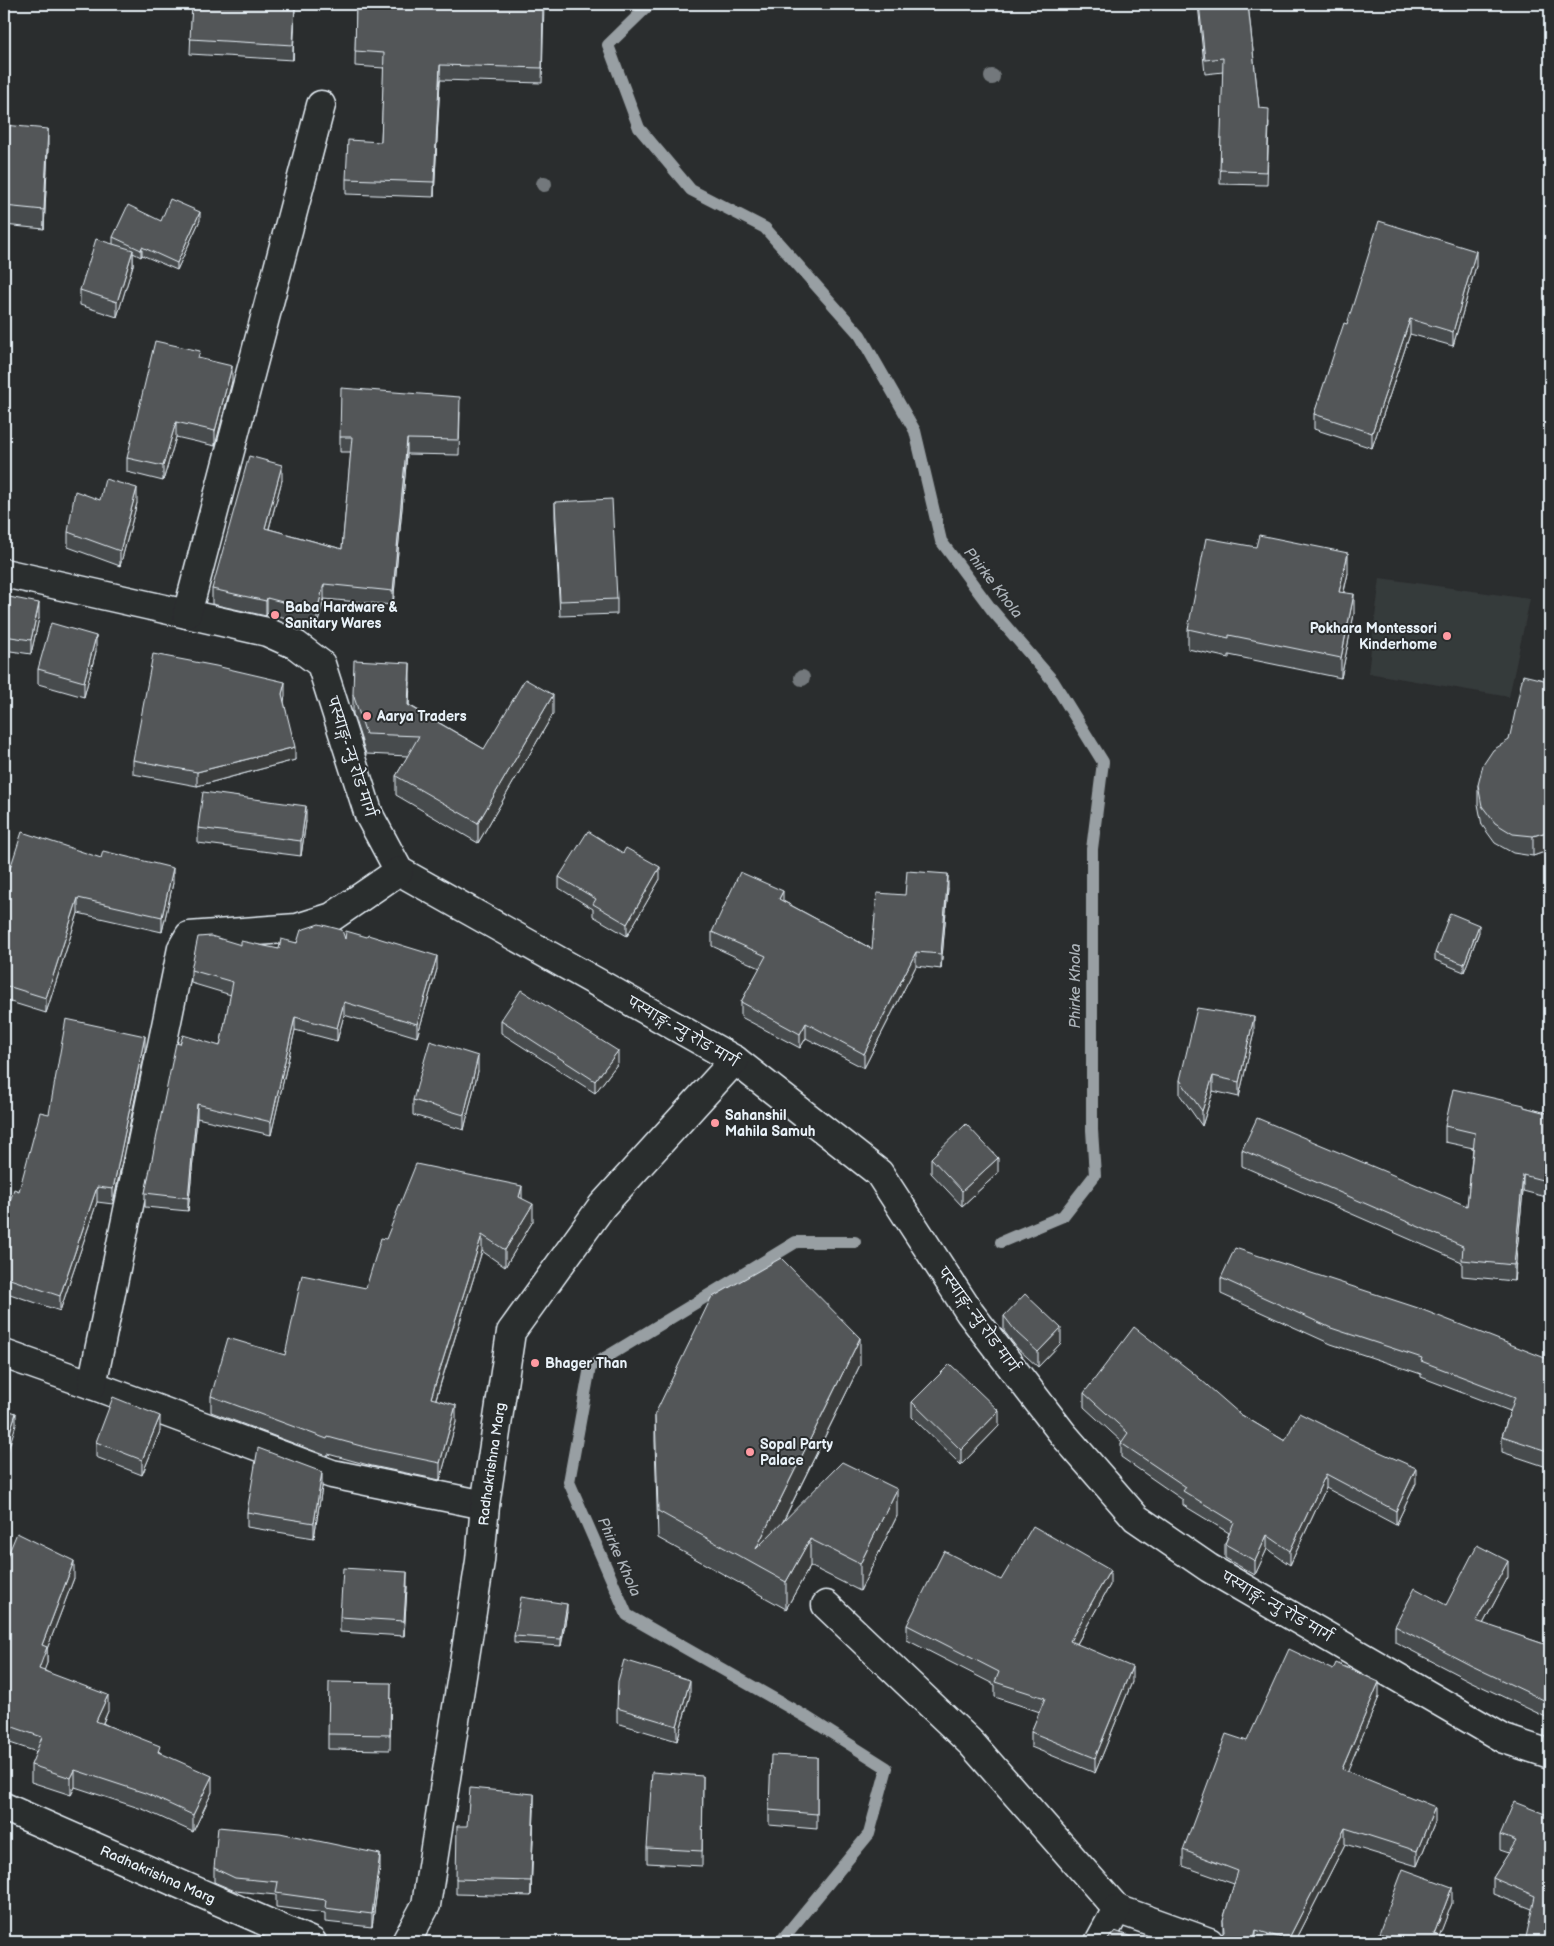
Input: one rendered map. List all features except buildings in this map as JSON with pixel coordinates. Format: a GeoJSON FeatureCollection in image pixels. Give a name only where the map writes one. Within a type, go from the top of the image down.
{"type":"FeatureCollection","features":[{"type":"Feature","properties":{"kind":"street"},"geometry":{"type":"LineString","coordinates":[[187,614],[321,105]]}},
{"type":"Feature","properties":{"kind":"street","name":"पस्याङ्ग- न्यु रोड मार्ग"},"geometry":{"type":"LineString","coordinates":[[4,573],[267,632],[296,644],[321,664],[369,815],[399,871],[735,1060],[879,1173],[970,1313],[1062,1434],[1136,1518],[1209,1568],[1504,1739],[1550,1754]]}},
{"type":"Feature","properties":{"kind":"street"},"geometry":{"type":"LineString","coordinates":[[92,1385],[182,948],[189,936],[297,928],[332,917],[399,871]]}},
{"type":"Feature","properties":{"kind":"street","name":"Radhakrishna Marg"},"geometry":{"type":"LineString","coordinates":[[406,1942],[426,1905],[480,1561],[485,1505],[511,1332],[602,1206],[735,1060]]}},
{"type":"Feature","properties":{"kind":"street"},"geometry":{"type":"LineString","coordinates":[[4,1354],[332,1474],[485,1505]]}},
{"type":"Feature","properties":{"kind":"street"},"geometry":{"type":"LineString","coordinates":[[826,1605],[971,1743],[1116,1909],[1209,1942]]}},
{"type":"Feature","properties":{"kind":"street","name":"Radhakrishna Marg"},"geometry":{"type":"LineString","coordinates":[[4,1807],[312,1942]]}},
{"type":"Feature","properties":{"kind":"street"},"geometry":{"type":"LineString","coordinates":[[1099,1942],[1116,1909]]}},
{"type":"Feature","properties":{"kind":"shaded area","name":"Pokhara Montessori Kinderhome"},"geometry":{"type":"Polygon","coordinates":[[[1380,578],[1530,599],[1509,697],[1368,673],[1380,578]]]}},
{"type":"Feature","properties":{"kind":"waterway","name":"Phirke Khola"},"geometry":{"type":"LineString","coordinates":[[650,4],[608,45],[639,128],[691,190],[765,228],[860,335],[915,431],[941,541],[992,610],[1053,681],[1103,762],[1092,849],[1092,1130],[1095,1175],[1063,1216],[1001,1242]]}},
{"type":"Feature","properties":{"kind":"waterway","name":"Phirke Khola"},"geometry":{"type":"LineString","coordinates":[[780,1942],[869,1834],[887,1768],[808,1718],[627,1615],[569,1482],[590,1367],[796,1242],[855,1242]]}},
{"type":"Feature","properties":{"kind":"place","name":"Baba Hardware & Sanitary Wares"},"geometry":{"type":"Point","coordinates":[275,615]}},
{"type":"Feature","properties":{"kind":"place","name":"Pokhara Montessori Kinderhome"},"geometry":{"type":"Point","coordinates":[1447,636]}},
{"type":"Feature","properties":{"kind":"place","name":"Aarya Traders"},"geometry":{"type":"Point","coordinates":[367,716]}},
{"type":"Feature","properties":{"kind":"place","name":"Sahanshil Mahila Samuh"},"geometry":{"type":"Point","coordinates":[715,1123]}},
{"type":"Feature","properties":{"kind":"place","name":"Bhager Than"},"geometry":{"type":"Point","coordinates":[535,1363]}},
{"type":"Feature","properties":{"kind":"place","name":"Sopal Party Palace"},"geometry":{"type":"Point","coordinates":[750,1452]}}]}
